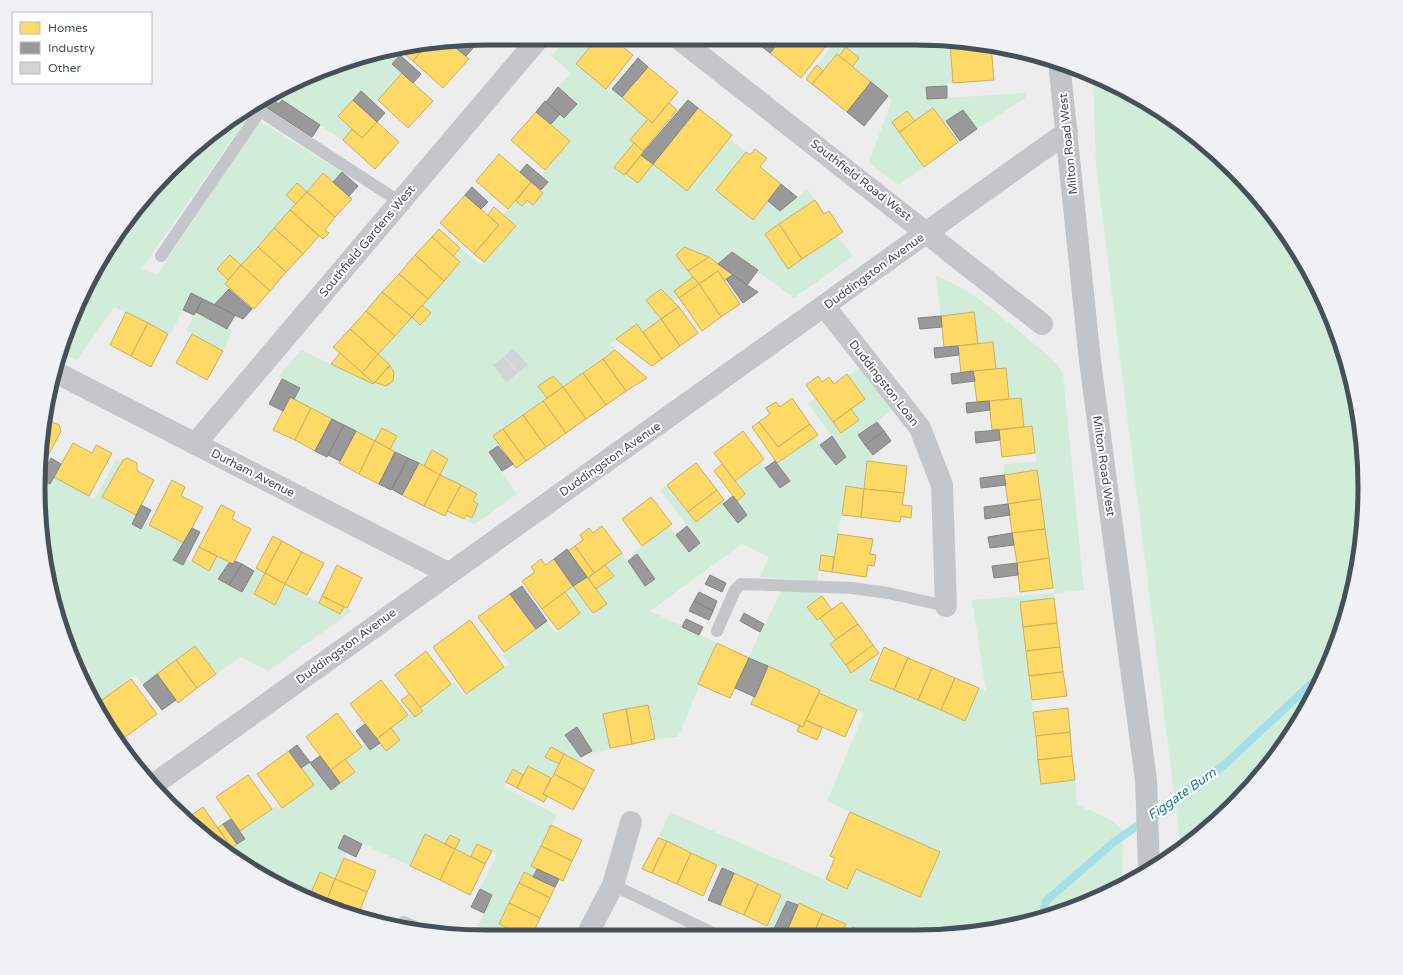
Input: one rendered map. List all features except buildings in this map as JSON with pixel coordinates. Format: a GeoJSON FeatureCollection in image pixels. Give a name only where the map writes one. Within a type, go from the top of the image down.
{"type":"FeatureCollection","features":[{"type":"Feature","properties":{"kind":"main road","name":"Milton Road West"},"geometry":{"type":"LineString","coordinates":[[1060,69],[1091,366],[1145,774],[1149,863]]}},
{"type":"Feature","properties":{"kind":"street","name":"Southfield Gardens West"},"geometry":{"type":"LineString","coordinates":[[194,444],[533,45]]}},
{"type":"Feature","properties":{"kind":"street","name":"Southfield Road West"},"geometry":{"type":"LineString","coordinates":[[687,45],[1042,324]]}},
{"type":"Feature","properties":{"kind":"street","name":"Duddingston Avenue"},"geometry":{"type":"LineString","coordinates":[[158,782],[448,573],[825,307],[1067,132]]}},
{"type":"Feature","properties":{"kind":"street","name":"Duddingston Loan"},"geometry":{"type":"LineString","coordinates":[[825,307],[920,428],[942,485],[946,606]]}},
{"type":"Feature","properties":{"kind":"street","name":"Durham Avenue"},"geometry":{"type":"LineString","coordinates":[[60,375],[448,573]]}},
{"type":"Feature","properties":{"kind":"street"},"geometry":{"type":"LineString","coordinates":[[590,930],[613,885],[631,822]]}},
{"type":"Feature","properties":{"kind":"lane"},"geometry":{"type":"LineString","coordinates":[[161,256],[260,111],[400,202]]}},
{"type":"Feature","properties":{"kind":"lane"},"geometry":{"type":"LineString","coordinates":[[717,631],[735,590],[741,584],[852,588],[888,593],[946,606]]}},
{"type":"Feature","properties":{"kind":"lane"},"geometry":{"type":"LineString","coordinates":[[613,885],[706,930]]}},
{"type":"Feature","properties":{"kind":"green space"},"geometry":{"type":"Polygon","coordinates":[[[561,45],[591,45],[576,64],[610,92],[612,89],[648,119],[634,143],[624,175],[626,174],[638,183],[653,164],[687,191],[729,138],[746,152],[716,190],[753,219],[768,201],[780,211],[807,189],[815,200],[765,234],[788,269],[837,236],[853,256],[794,298],[732,252],[718,264],[709,257],[684,247],[676,255],[693,277],[679,298],[674,301],[661,289],[646,300],[661,319],[643,332],[637,324],[610,344],[616,349],[563,387],[552,376],[538,386],[547,398],[493,436],[501,447],[498,446],[489,452],[517,494],[474,525],[464,519],[467,515],[472,517],[478,504],[473,501],[477,494],[440,475],[448,458],[432,451],[424,466],[390,449],[396,435],[382,428],[375,441],[294,399],[300,388],[278,377],[301,350],[373,384],[375,382],[386,385],[392,382],[395,375],[392,366],[378,354],[412,317],[420,325],[430,314],[422,305],[460,263],[453,256],[460,248],[481,265],[516,227],[503,215],[516,201],[522,206],[527,200],[533,205],[543,193],[541,190],[548,182],[540,176],[570,141],[551,124],[560,114],[564,118],[577,104],[558,87],[571,73],[551,56],[561,45]],[[513,348],[493,365],[508,383],[528,365],[513,348]]]}},
{"type":"Feature","properties":{"kind":"green space"},"geometry":{"type":"Polygon","coordinates":[[[833,45],[950,47],[953,83],[947,83],[947,86],[927,99],[1025,93],[1025,98],[977,129],[963,110],[944,123],[933,108],[915,121],[907,111],[892,122],[924,167],[898,185],[869,163],[891,102],[890,98],[852,67],[859,58],[846,48],[839,56],[837,54],[823,71],[817,65],[833,45]]]}},
{"type":"Feature","properties":{"kind":"green space"},"geometry":{"type":"Polygon","coordinates":[[[400,55],[392,64],[402,73],[374,104],[361,91],[338,116],[352,129],[343,140],[282,100],[279,104],[274,100],[345,68],[373,60],[400,55]]]}},
{"type":"Feature","properties":{"kind":"green space"},"geometry":{"type":"Polygon","coordinates":[[[1093,83],[1137,104],[1185,136],[1228,175],[1267,218],[1299,266],[1312,292],[1335,345],[1343,373],[1354,430],[1358,488],[1354,545],[1343,602],[1335,630],[1324,657],[1299,709],[1267,757],[1228,800],[1180,842],[1096,165],[1093,83]]]}},
{"type":"Feature","properties":{"kind":"green space"},"geometry":{"type":"Polygon","coordinates":[[[248,116],[142,268],[157,275],[259,121],[342,172],[333,182],[323,173],[307,192],[297,183],[286,195],[296,204],[241,265],[230,255],[217,269],[228,280],[225,284],[230,288],[214,305],[191,293],[170,335],[114,307],[77,360],[65,355],[68,345],[104,266],[136,218],[175,175],[218,136],[248,116]]]}},
{"type":"Feature","properties":{"kind":"green space"},"geometry":{"type":"Polygon","coordinates":[[[936,276],[964,290],[994,311],[1048,355],[1058,365],[1063,374],[1084,590],[1054,593],[1037,470],[1004,475],[1004,464],[1036,461],[1032,426],[1024,427],[1021,398],[1009,399],[1006,368],[996,369],[993,342],[978,344],[974,313],[941,316],[936,276]]]}},
{"type":"Feature","properties":{"kind":"green space"},"geometry":{"type":"Polygon","coordinates":[[[196,312],[232,331],[223,351],[186,331],[196,312]]]}},
{"type":"Feature","properties":{"kind":"green space"},"geometry":{"type":"Polygon","coordinates":[[[859,368],[892,410],[858,435],[873,455],[872,462],[867,462],[864,489],[846,487],[834,557],[821,555],[817,581],[760,577],[769,557],[742,544],[650,611],[717,643],[678,737],[655,739],[593,753],[576,727],[566,735],[581,757],[579,762],[551,747],[546,757],[559,764],[551,778],[529,766],[523,775],[513,769],[504,787],[557,815],[531,866],[537,869],[533,877],[523,872],[499,924],[512,930],[476,930],[492,896],[480,889],[497,854],[477,844],[471,856],[455,849],[460,840],[450,835],[445,844],[425,834],[410,866],[344,835],[338,848],[347,852],[335,879],[320,873],[312,893],[333,902],[318,896],[292,884],[266,871],[224,843],[227,841],[233,847],[245,839],[240,831],[276,806],[278,809],[282,808],[313,785],[301,768],[310,762],[331,790],[355,772],[345,759],[365,744],[370,750],[380,743],[386,751],[400,740],[391,728],[411,713],[415,717],[423,711],[420,708],[454,682],[464,695],[466,694],[504,667],[510,665],[502,654],[547,621],[555,632],[558,630],[580,613],[565,592],[573,586],[593,613],[606,604],[596,589],[614,576],[605,565],[622,553],[645,586],[655,579],[635,551],[669,526],[689,552],[700,543],[660,490],[667,485],[695,522],[722,501],[738,522],[747,515],[737,501],[745,494],[735,481],[761,461],[780,488],[790,481],[777,463],[814,437],[836,465],[846,457],[808,403],[815,398],[841,433],[859,420],[851,409],[848,376],[859,368]]]}},
{"type":"Feature","properties":{"kind":"green space"},"geometry":{"type":"Polygon","coordinates":[[[116,459],[122,462],[102,497],[136,515],[132,524],[141,529],[145,523],[182,542],[173,561],[183,565],[186,559],[209,571],[217,556],[229,563],[218,579],[241,592],[256,568],[265,573],[254,594],[274,605],[285,584],[340,614],[344,607],[352,611],[268,671],[241,657],[216,674],[194,646],[143,685],[135,675],[100,702],[88,677],[91,670],[83,666],[79,657],[68,630],[60,602],[49,545],[46,516],[45,481],[50,484],[54,477],[95,499],[116,459]]]}},
{"type":"Feature","properties":{"kind":"green space"},"geometry":{"type":"Polygon","coordinates":[[[782,591],[820,593],[822,596],[807,607],[816,620],[820,618],[836,640],[830,644],[851,672],[879,653],[869,679],[965,720],[979,688],[986,690],[972,600],[1054,593],[1054,598],[1020,603],[1041,784],[1075,780],[1077,805],[1108,818],[1123,831],[1122,878],[1058,907],[1030,915],[973,926],[944,929],[859,930],[799,903],[798,905],[787,901],[774,929],[767,926],[781,894],[658,838],[670,812],[846,889],[856,869],[920,897],[850,812],[827,801],[864,713],[749,658],[760,632],[782,591]]]}},
{"type":"Feature","properties":{"kind":"green space"},"geometry":{"type":"Polygon","coordinates":[[[102,704],[113,720],[112,722],[102,704]]]}},
{"type":"Feature","properties":{"kind":"waterway","name":"Figgate Burn"},"geometry":{"type":"LineString","coordinates":[[1044,911],[1046,901],[1114,842],[1223,766],[1312,683]]}}]}
